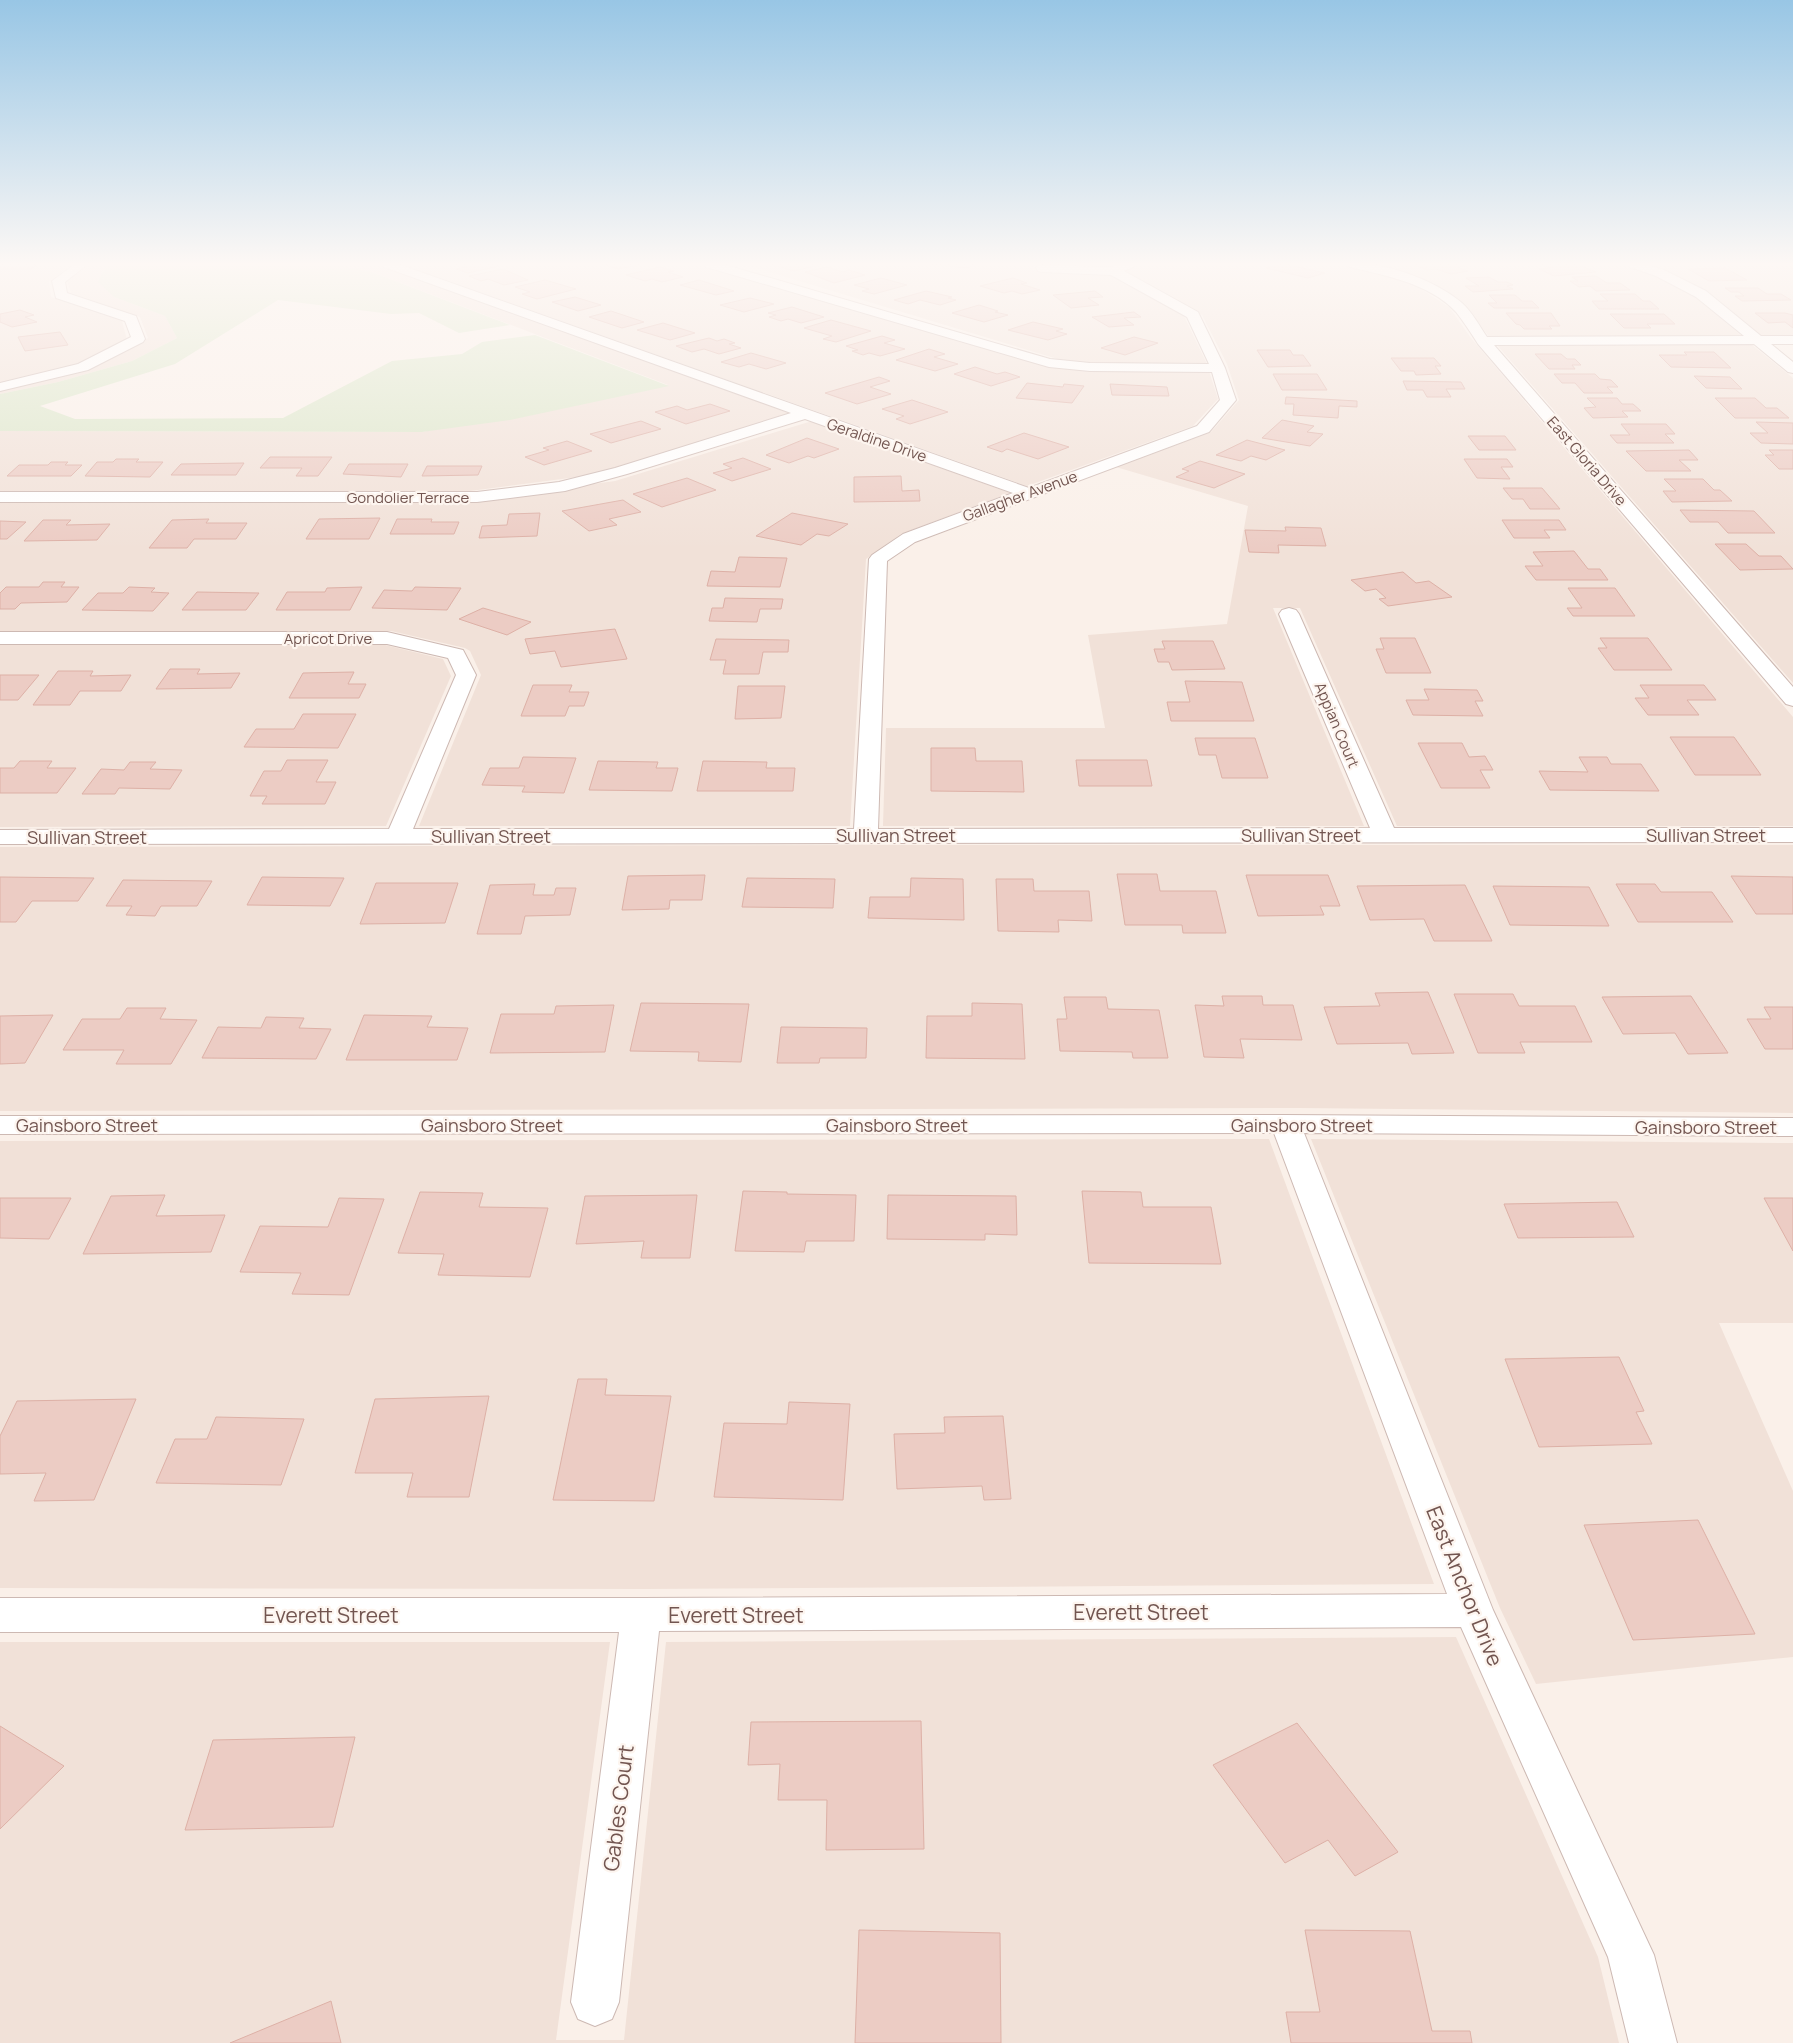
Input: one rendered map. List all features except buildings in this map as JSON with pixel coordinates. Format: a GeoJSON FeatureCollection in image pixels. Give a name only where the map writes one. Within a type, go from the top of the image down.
{"type":"FeatureCollection","features":[{"type":"Feature","properties":{"kind":"street"},"geometry":{"type":"LineString","coordinates":[[0,387],[83,367],[98,359]]}},
{"type":"Feature","properties":{"kind":"street","name":"Geraldine Drive"},"geometry":{"type":"LineString","coordinates":[[652,359],[1028,493]]}},
{"type":"Feature","properties":{"kind":"street"},"geometry":{"type":"LineString","coordinates":[[1036,359],[1049,363],[1090,367],[1218,368]]}},
{"type":"Feature","properties":{"kind":"street","name":"Gallagher Avenue"},"geometry":{"type":"LineString","coordinates":[[866,835],[878,559],[909,538],[1203,429],[1228,400],[1214,359]]}},
{"type":"Feature","properties":{"kind":"street","name":"East Gloria Drive"},"geometry":{"type":"LineString","coordinates":[[1499,359],[1793,700]]}},
{"type":"Feature","properties":{"kind":"street"},"geometry":{"type":"LineString","coordinates":[[1780,359],[1793,370]]}},
{"type":"Feature","properties":{"kind":"street","name":"Gondolier Terrace"},"geometry":{"type":"LineString","coordinates":[[0,497],[477,497],[559,487],[622,470],[804,414]]}},
{"type":"Feature","properties":{"kind":"street","name":"Appian Court"},"geometry":{"type":"LineString","coordinates":[[1289,614],[1384,835]]}},
{"type":"Feature","properties":{"kind":"street","name":"Apricot Drive"},"geometry":{"type":"LineString","coordinates":[[0,638],[387,638],[456,654],[466,675],[398,836]]}},
{"type":"Feature","properties":{"kind":"street","name":"Sullivan Street"},"geometry":{"type":"LineString","coordinates":[[0,837],[866,835],[1793,836]]}},
{"type":"Feature","properties":{"kind":"street","name":"Gainsboro Street"},"geometry":{"type":"LineString","coordinates":[[0,1125],[1284,1124],[1793,1128]]}},
{"type":"Feature","properties":{"kind":"street","name":"East Anchor Drive"},"geometry":{"type":"LineString","coordinates":[[1284,1124],[1472,1610],[1631,1955],[1653,2043]]}},
{"type":"Feature","properties":{"kind":"street","name":"Everett Street"},"geometry":{"type":"LineString","coordinates":[[0,1615],[642,1615],[1472,1610]]}},
{"type":"Feature","properties":{"kind":"street","name":"Gables Court"},"geometry":{"type":"LineString","coordinates":[[595,2002],[642,1615]]}},
{"type":"Feature","properties":{"kind":"shaded area"},"geometry":{"type":"Polygon","coordinates":[[[0,359],[88,359],[76,365],[0,384],[0,359]]]}},
{"type":"Feature","properties":{"kind":"shaded area"},"geometry":{"type":"Polygon","coordinates":[[[108,359],[135,359],[58,382],[0,394],[0,391],[92,368],[108,359]]]}},
{"type":"Feature","properties":{"kind":"shaded area"},"geometry":{"type":"Polygon","coordinates":[[[601,359],[640,359],[797,416],[608,473],[455,493],[0,492],[0,431],[422,432],[668,385],[601,359]]]}},
{"type":"Feature","properties":{"kind":"shaded area"},"geometry":{"type":"Polygon","coordinates":[[[670,359],[1030,359],[1049,365],[1209,371],[1218,399],[1193,426],[1027,486],[670,359]]]}},
{"type":"Feature","properties":{"kind":"shaded area"},"geometry":{"type":"Polygon","coordinates":[[[1059,359],[1205,359],[1207,364],[1091,364],[1059,359]]]}},
{"type":"Feature","properties":{"kind":"shaded area"},"geometry":{"type":"Polygon","coordinates":[[[1225,359],[1489,359],[1793,717],[1793,826],[1397,826],[1300,608],[1273,608],[1364,826],[883,826],[886,728],[1105,728],[1088,635],[1227,624],[1248,506],[1116,467],[1211,432],[1239,400],[1225,359]]]}},
{"type":"Feature","properties":{"kind":"shaded area"},"geometry":{"type":"Polygon","coordinates":[[[1509,359],[1770,359],[1793,378],[1793,683],[1509,359]]]}},
{"type":"Feature","properties":{"kind":"shaded area"},"geometry":{"type":"Polygon","coordinates":[[[812,421],[1010,493],[901,534],[866,559],[850,826],[419,826],[481,675],[470,651],[465,648],[391,631],[0,631],[0,502],[452,503],[615,481],[812,421]]]}},
{"type":"Feature","properties":{"kind":"shaded area"},"geometry":{"type":"Polygon","coordinates":[[[0,644],[381,644],[443,659],[451,676],[386,826],[0,827],[0,644]]]}},
{"type":"Feature","properties":{"kind":"shaded area"},"geometry":{"type":"Polygon","coordinates":[[[1793,845],[1793,1113],[1299,1108],[0,1111],[0,847],[1793,845]]]}},
{"type":"Feature","properties":{"kind":"shaded area"},"geometry":{"type":"Polygon","coordinates":[[[1269,1139],[1434,1584],[645,1589],[0,1588],[0,1141],[1269,1139]]]}},
{"type":"Feature","properties":{"kind":"shaded area"},"geometry":{"type":"Polygon","coordinates":[[[1311,1139],[1793,1143],[1793,1323],[1719,1323],[1793,1491],[1793,1657],[1536,1684],[1500,1608],[1311,1139]]]}},
{"type":"Feature","properties":{"kind":"shaded area"},"geometry":{"type":"Polygon","coordinates":[[[1456,1637],[1598,1957],[1619,2043],[0,2043],[0,1642],[610,1642],[556,2040],[624,2040],[666,1642],[1456,1637]]]}},
{"type":"Feature","properties":{"kind":"green space"},"geometry":{"type":"Polygon","coordinates":[[[135,359],[182,359],[175,364],[40,406],[75,419],[283,418],[392,361],[409,359],[599,359],[669,386],[510,420],[422,432],[0,431],[0,394],[58,382],[135,359]]]}}]}
